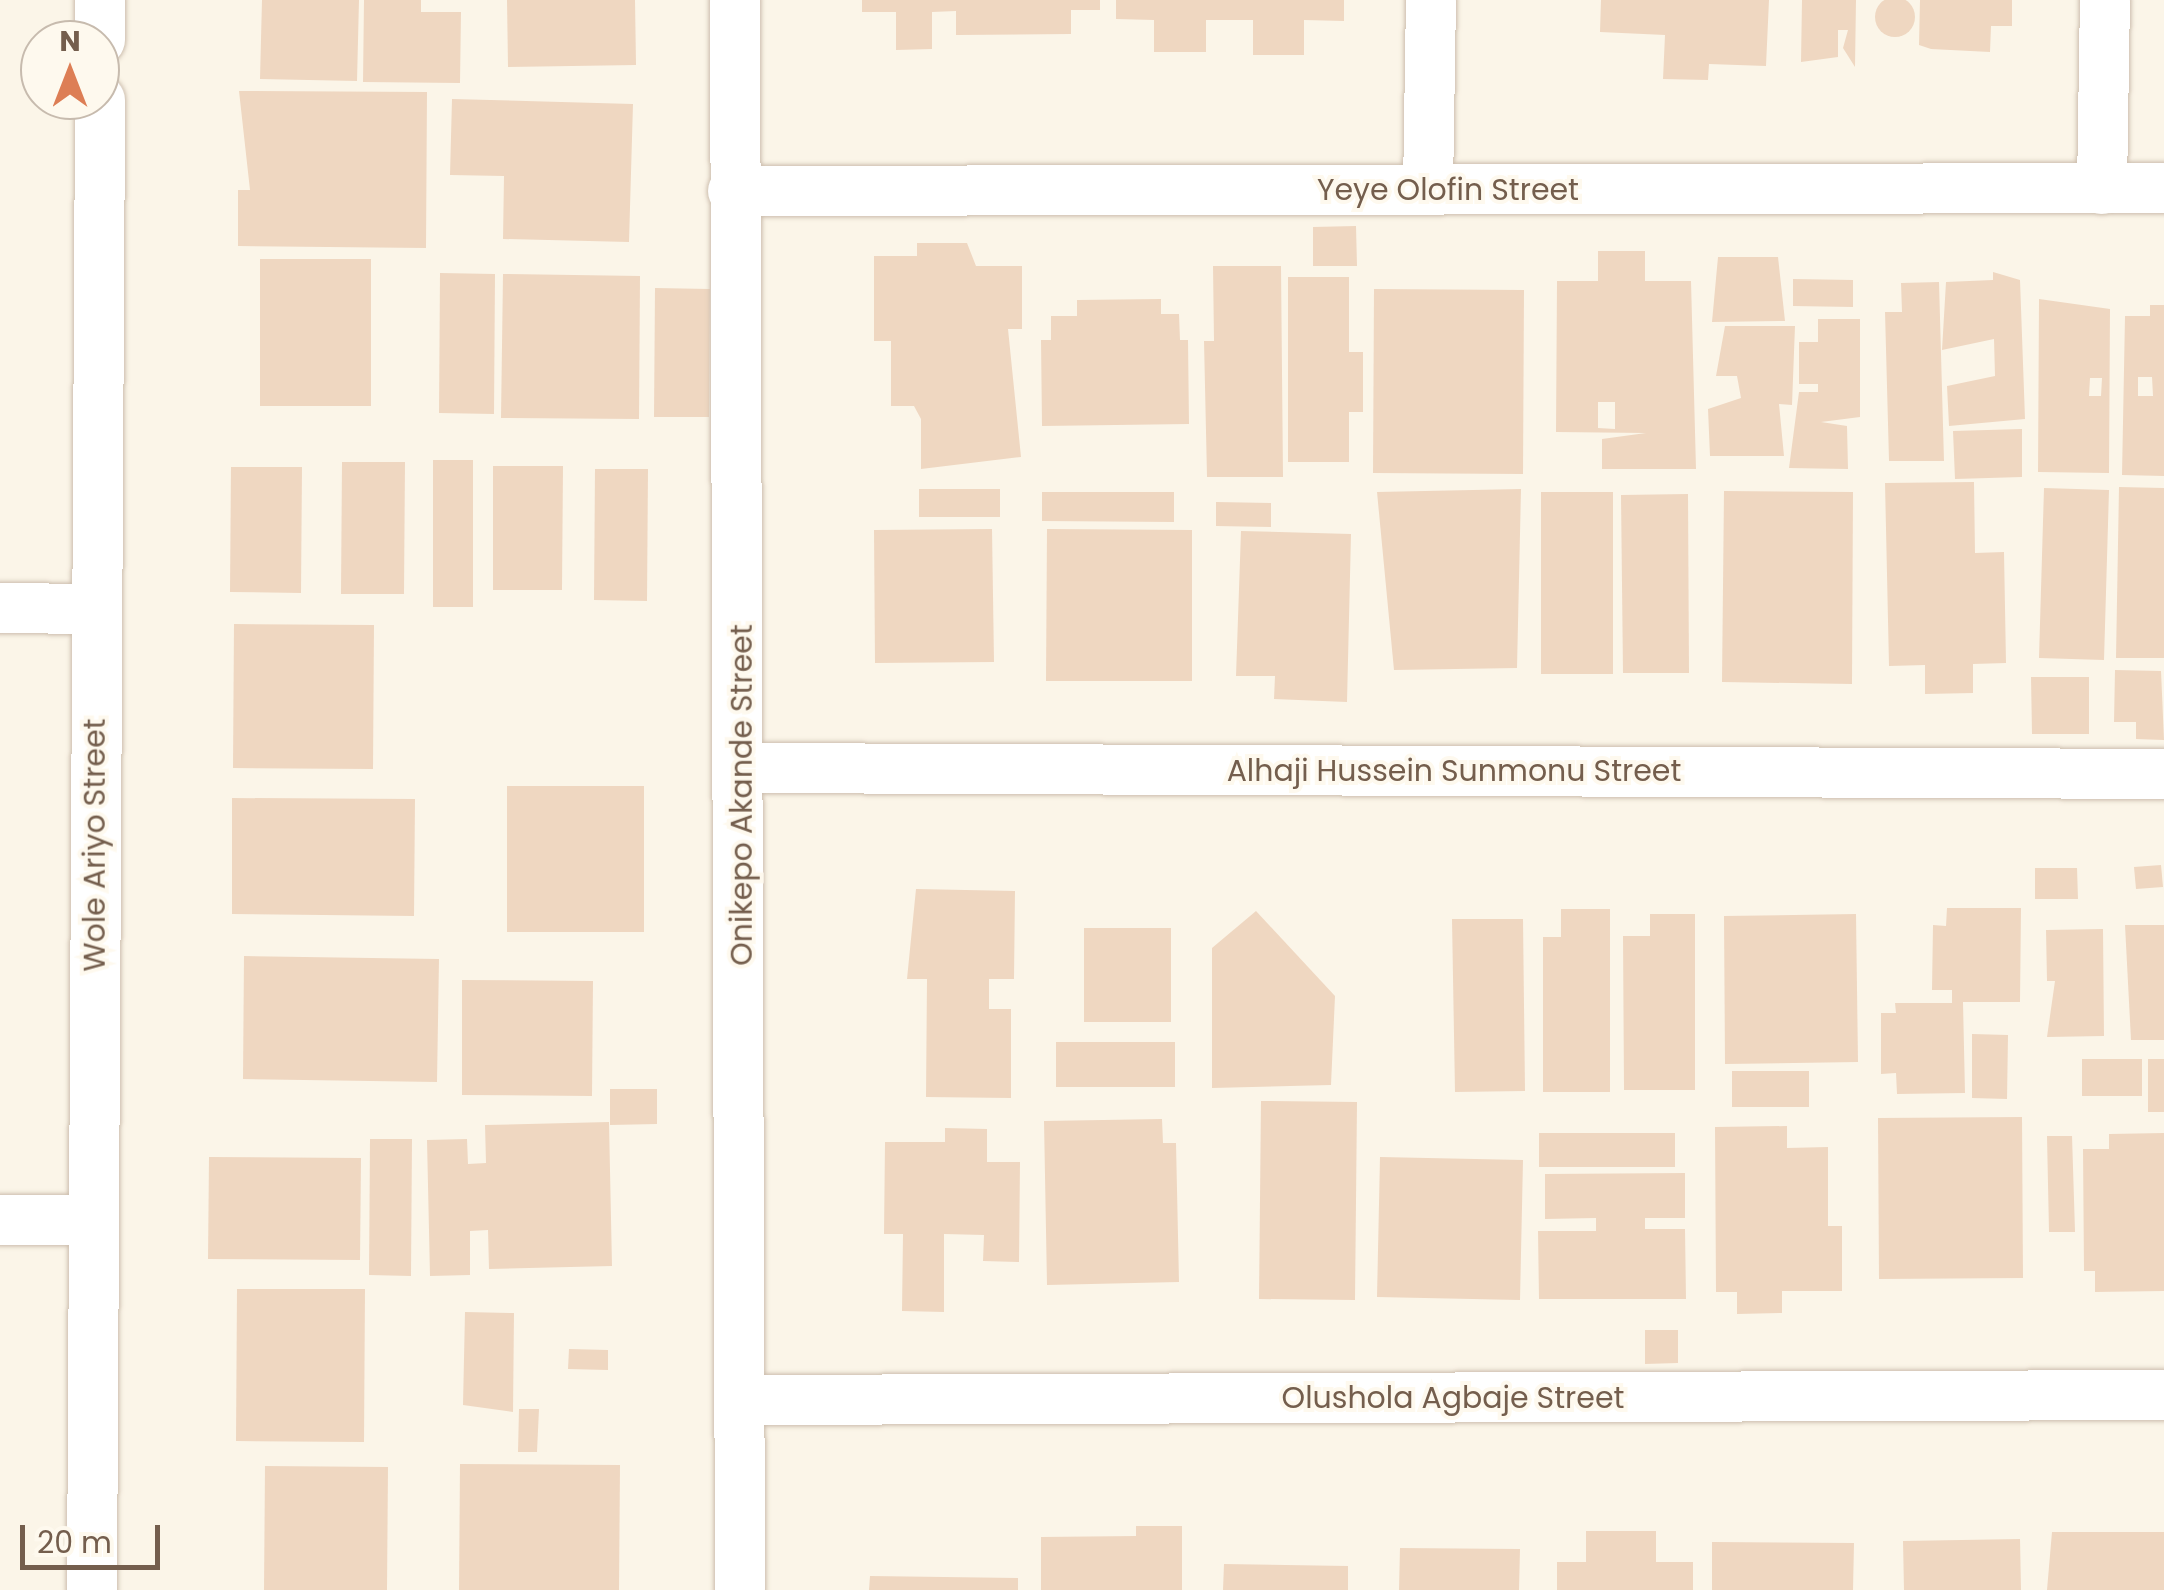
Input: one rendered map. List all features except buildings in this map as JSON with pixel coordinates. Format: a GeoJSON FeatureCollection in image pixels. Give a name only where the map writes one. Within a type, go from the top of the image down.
{"type":"FeatureCollection","features":[{"type":"Feature","properties":{"kind":"street","name":"Onikepo Akande Street"},"geometry":{"type":"LineString","coordinates":[[735,0],[733,191],[744,768],[740,1590]]}},
{"type":"Feature","properties":{"kind":"street"},"geometry":{"type":"LineString","coordinates":[[1428,190],[1432,0]]}},
{"type":"Feature","properties":{"kind":"street"},"geometry":{"type":"LineString","coordinates":[[2102,188],[2104,0]]}},
{"type":"Feature","properties":{"kind":"street","name":"Wole Ariyo Street"},"geometry":{"type":"LineString","coordinates":[[92,1590],[100,120]]}},
{"type":"Feature","properties":{"kind":"street","name":"Yeye Olofin Street"},"geometry":{"type":"LineString","coordinates":[[733,191],[2164,188]]}},
{"type":"Feature","properties":{"kind":"street"},"geometry":{"type":"LineString","coordinates":[[0,608],[96,610]]}},
{"type":"Feature","properties":{"kind":"street","name":"Alhaji Hussein Sunmonu Street"},"geometry":{"type":"LineString","coordinates":[[744,768],[2164,774]]}},
{"type":"Feature","properties":{"kind":"street"},"geometry":{"type":"LineString","coordinates":[[0,1220],[93,1220]]}},
{"type":"Feature","properties":{"kind":"street","name":"Olushola Agbaje Street"},"geometry":{"type":"LineString","coordinates":[[741,1400],[2164,1395]]}}]}
